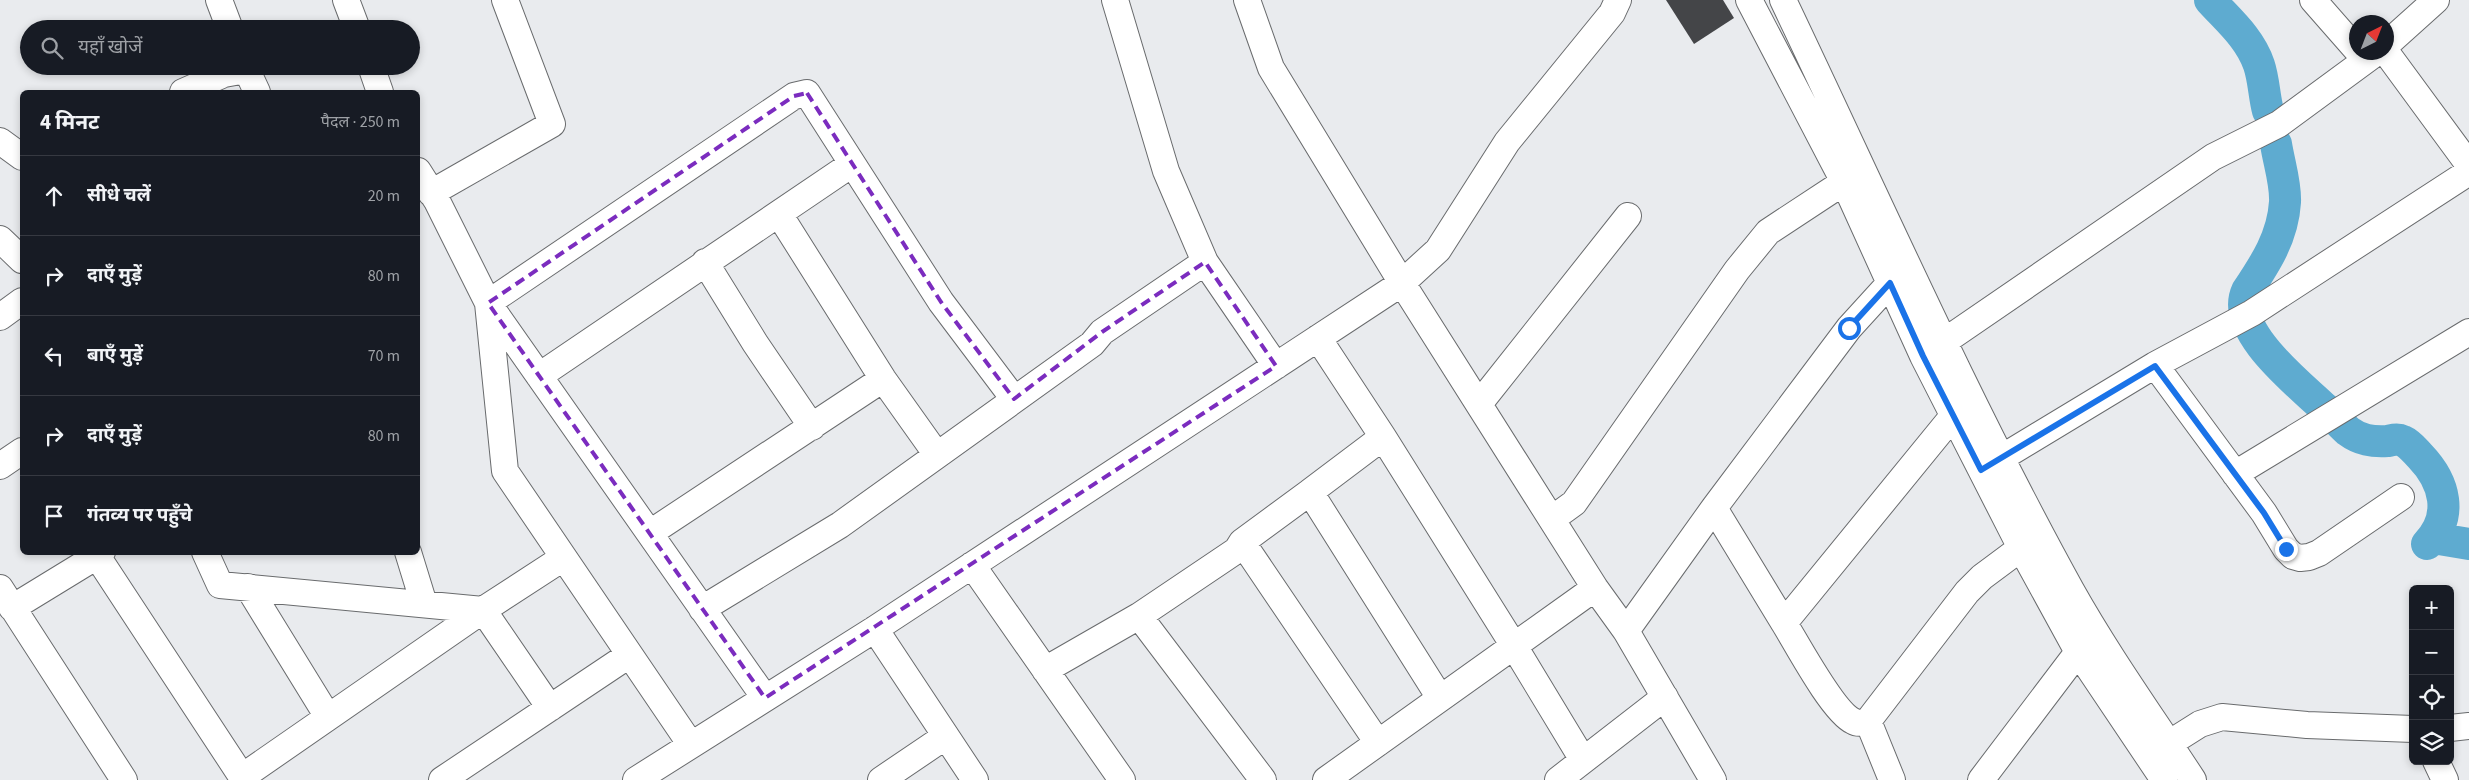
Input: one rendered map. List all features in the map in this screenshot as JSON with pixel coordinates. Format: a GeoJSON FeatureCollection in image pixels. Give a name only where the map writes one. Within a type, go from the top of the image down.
{"type":"FeatureCollection","features":[{"type":"Feature","properties":{"kind":"street"},"geometry":{"type":"LineString","coordinates":[[219,0],[227,20]]}},
{"type":"Feature","properties":{"kind":"street"},"geometry":{"type":"LineString","coordinates":[[346,0],[354,20]]}},
{"type":"Feature","properties":{"kind":"street"},"geometry":{"type":"LineString","coordinates":[[432,193],[552,124],[506,0]]}},
{"type":"Feature","properties":{"kind":"street"},"geometry":{"type":"LineString","coordinates":[[1115,0],[1166,172],[1205,262],[1276,366]]}},
{"type":"Feature","properties":{"kind":"street"},"geometry":{"type":"LineString","coordinates":[[1247,0],[1271,68],[1402,283],[1595,588],[1626,631],[1713,780]]}},
{"type":"Feature","properties":{"kind":"street"},"geometry":{"type":"LineString","coordinates":[[1749,0],[1844,182],[1953,416],[1991,464],[2072,590],[2120,671],[2159,750],[2164,780]]}},
{"type":"Feature","properties":{"kind":"street"},"geometry":{"type":"LineString","coordinates":[[1783,0],[1945,341],[2021,548],[2078,652],[2159,750],[2193,780]]}},
{"type":"Feature","properties":{"kind":"street"},"geometry":{"type":"LineString","coordinates":[[2313,0],[2349,34]]}},
{"type":"Feature","properties":{"kind":"street"},"geometry":{"type":"LineString","coordinates":[[2394,38],[2436,0]]}},
{"type":"Feature","properties":{"kind":"street"},"geometry":{"type":"LineString","coordinates":[[636,780],[875,629],[1402,283],[1438,250],[1507,142],[1621,4]]}},
{"type":"Feature","properties":{"kind":"street"},"geometry":{"type":"LineString","coordinates":[[1945,341],[2213,157],[2279,124],[2360,60]]}},
{"type":"Feature","properties":{"kind":"street"},"geometry":{"type":"LineString","coordinates":[[2375,60],[2469,165]]}},
{"type":"Feature","properties":{"kind":"street"},"geometry":{"type":"LineString","coordinates":[[188,90],[222,75]]}},
{"type":"Feature","properties":{"kind":"street"},"geometry":{"type":"LineString","coordinates":[[236,75],[249,76]]}},
{"type":"Feature","properties":{"kind":"street"},"geometry":{"type":"LineString","coordinates":[[374,75],[379,90]]}},
{"type":"Feature","properties":{"kind":"street"},"geometry":{"type":"LineString","coordinates":[[488,303],[794,96],[807,93],[940,302],[1014,399]]}},
{"type":"Feature","properties":{"kind":"street"},"geometry":{"type":"LineString","coordinates":[[539,376],[852,164]]}},
{"type":"Feature","properties":{"kind":"street"},"geometry":{"type":"LineString","coordinates":[[1991,464],[2155,366],[2244,318],[2469,172]]}},
{"type":"Feature","properties":{"kind":"street"},"geometry":{"type":"LineString","coordinates":[[420,174],[432,193],[488,303],[766,698]]}},
{"type":"Feature","properties":{"kind":"street"},"geometry":{"type":"LineString","coordinates":[[1552,519],[1574,503],[1737,270],[1768,232],[1844,182]]}},
{"type":"Feature","properties":{"kind":"street"},"geometry":{"type":"LineString","coordinates":[[779,214],[883,379],[937,455]]}},
{"type":"Feature","properties":{"kind":"street"},"geometry":{"type":"LineString","coordinates":[[1479,404],[1628,216]]}},
{"type":"Feature","properties":{"kind":"street"},"geometry":{"type":"LineString","coordinates":[[0,239],[20,258]]}},
{"type":"Feature","properties":{"kind":"street"},"geometry":{"type":"LineString","coordinates":[[705,262],[755,342],[812,427]]}},
{"type":"Feature","properties":{"kind":"street"},"geometry":{"type":"LineString","coordinates":[[702,608],[840,525],[1092,344],[1102,332],[1205,262]]}},
{"type":"Feature","properties":{"kind":"street"},"geometry":{"type":"LineString","coordinates":[[1626,631],[1714,508],[1844,335],[1890,283]]}},
{"type":"Feature","properties":{"kind":"street"},"geometry":{"type":"LineString","coordinates":[[0,317],[20,302]]}},
{"type":"Feature","properties":{"kind":"street"},"geometry":{"type":"LineString","coordinates":[[488,303],[505,471],[691,745]]}},
{"type":"Feature","properties":{"kind":"street"},"geometry":{"type":"LineString","coordinates":[[2235,474],[2469,332]]}},
{"type":"Feature","properties":{"kind":"street"},"geometry":{"type":"LineString","coordinates":[[1318,338],[1514,646],[1583,760]]}},
{"type":"Feature","properties":{"kind":"street"},"geometry":{"type":"LineString","coordinates":[[2155,366],[2264,513],[2286,549],[2293,556],[2309,558],[2319,554],[2401,497]]}},
{"type":"Feature","properties":{"kind":"street"},"geometry":{"type":"LineString","coordinates":[[650,533],[883,379]]}},
{"type":"Feature","properties":{"kind":"street"},"geometry":{"type":"LineString","coordinates":[[1784,623],[1953,416]]}},
{"type":"Feature","properties":{"kind":"street"},"geometry":{"type":"LineString","coordinates":[[1045,670],[1139,616],[1237,550],[1242,542],[1383,438]]}},
{"type":"Feature","properties":{"kind":"street"},"geometry":{"type":"LineString","coordinates":[[0,466],[20,452]]}},
{"type":"Feature","properties":{"kind":"street"},"geometry":{"type":"LineString","coordinates":[[1310,492],[1440,698]]}},
{"type":"Feature","properties":{"kind":"street"},"geometry":{"type":"LineString","coordinates":[[1714,508],[1837,708],[1852,721],[1862,723],[1868,721],[1967,592],[1982,577],[2021,548]]}},
{"type":"Feature","properties":{"kind":"street"},"geometry":{"type":"LineString","coordinates":[[1242,542],[1378,743]]}},
{"type":"Feature","properties":{"kind":"street"},"geometry":{"type":"LineString","coordinates":[[97,555],[6,598],[124,780]]}},
{"type":"Feature","properties":{"kind":"street"},"geometry":{"type":"LineString","coordinates":[[100,555],[243,778],[483,610],[563,558]]}},
{"type":"Feature","properties":{"kind":"street"},"geometry":{"type":"LineString","coordinates":[[206,555],[220,585],[483,610],[550,708]]}},
{"type":"Feature","properties":{"kind":"street"},"geometry":{"type":"LineString","coordinates":[[409,555],[424,604]]}},
{"type":"Feature","properties":{"kind":"street"},"geometry":{"type":"LineString","coordinates":[[972,565],[1122,780]]}},
{"type":"Feature","properties":{"kind":"street"},"geometry":{"type":"LineString","coordinates":[[248,587],[328,717]]}},
{"type":"Feature","properties":{"kind":"street"},"geometry":{"type":"LineString","coordinates":[[1326,780],[1595,588]]}},
{"type":"Feature","properties":{"kind":"street"},"geometry":{"type":"LineString","coordinates":[[1139,616],[1263,780]]}},
{"type":"Feature","properties":{"kind":"street"},"geometry":{"type":"LineString","coordinates":[[875,629],[975,780]]}},
{"type":"Feature","properties":{"kind":"street"},"geometry":{"type":"LineString","coordinates":[[1981,780],[2078,652]]}},
{"type":"Feature","properties":{"kind":"street"},"geometry":{"type":"LineString","coordinates":[[442,780],[630,655]]}},
{"type":"Feature","properties":{"kind":"street"},"geometry":{"type":"LineString","coordinates":[[1558,780],[1665,697]]}},
{"type":"Feature","properties":{"kind":"street"},"geometry":{"type":"LineString","coordinates":[[2159,750],[2200,724],[2222,717],[2307,725],[2409,729]]}},
{"type":"Feature","properties":{"kind":"street"},"geometry":{"type":"LineString","coordinates":[[1868,721],[1892,780]]}},
{"type":"Feature","properties":{"kind":"street"},"geometry":{"type":"LineString","coordinates":[[2454,728],[2469,726]]}},
{"type":"Feature","properties":{"kind":"street"},"geometry":{"type":"LineString","coordinates":[[881,780],[946,736]]}},
{"type":"Feature","properties":{"kind":"street"},"geometry":{"type":"LineString","coordinates":[[2438,765],[2445,780]]}},
{"type":"Feature","properties":{"kind":"highlighted area"},"geometry":{"type":"Polygon","coordinates":[[[807,93],[941,302],[1014,399],[1102,332],[1205,262],[1276,366],[765,698],[488,303],[794,96],[807,93]]]}},
{"type":"Feature","properties":{"kind":"building"},"geometry":{"type":"Polygon","coordinates":[[[1666,0],[1723,0],[1734,18],[1694,44],[1666,0]]]}},
{"type":"Feature","properties":{"kind":"waterway"},"geometry":{"type":"LineString","coordinates":[[2210,0],[2238,30],[2255,55],[2261,71],[2268,111]]}},
{"type":"Feature","properties":{"kind":"waterway"},"geometry":{"type":"LineString","coordinates":[[2276,144],[2284,188],[2284,215],[2272,250],[2247,291],[2244,306],[2248,322],[2257,339],[2269,355],[2298,385],[2348,431],[2371,441],[2397,439],[2403,441],[2429,466],[2440,488],[2443,499],[2443,511],[2441,522],[2427,544]]}},
{"type":"Feature","properties":{"kind":"waterway"},"geometry":{"type":"LineString","coordinates":[[2433,538],[2469,544]]}},
{"type":"Feature","properties":{"kind":"route"},"geometry":{"type":"LineString","coordinates":[[1849,328],[1890,283],[1923,356],[1981,470],[2155,366],[2264,513],[2286,549]]}}]}
